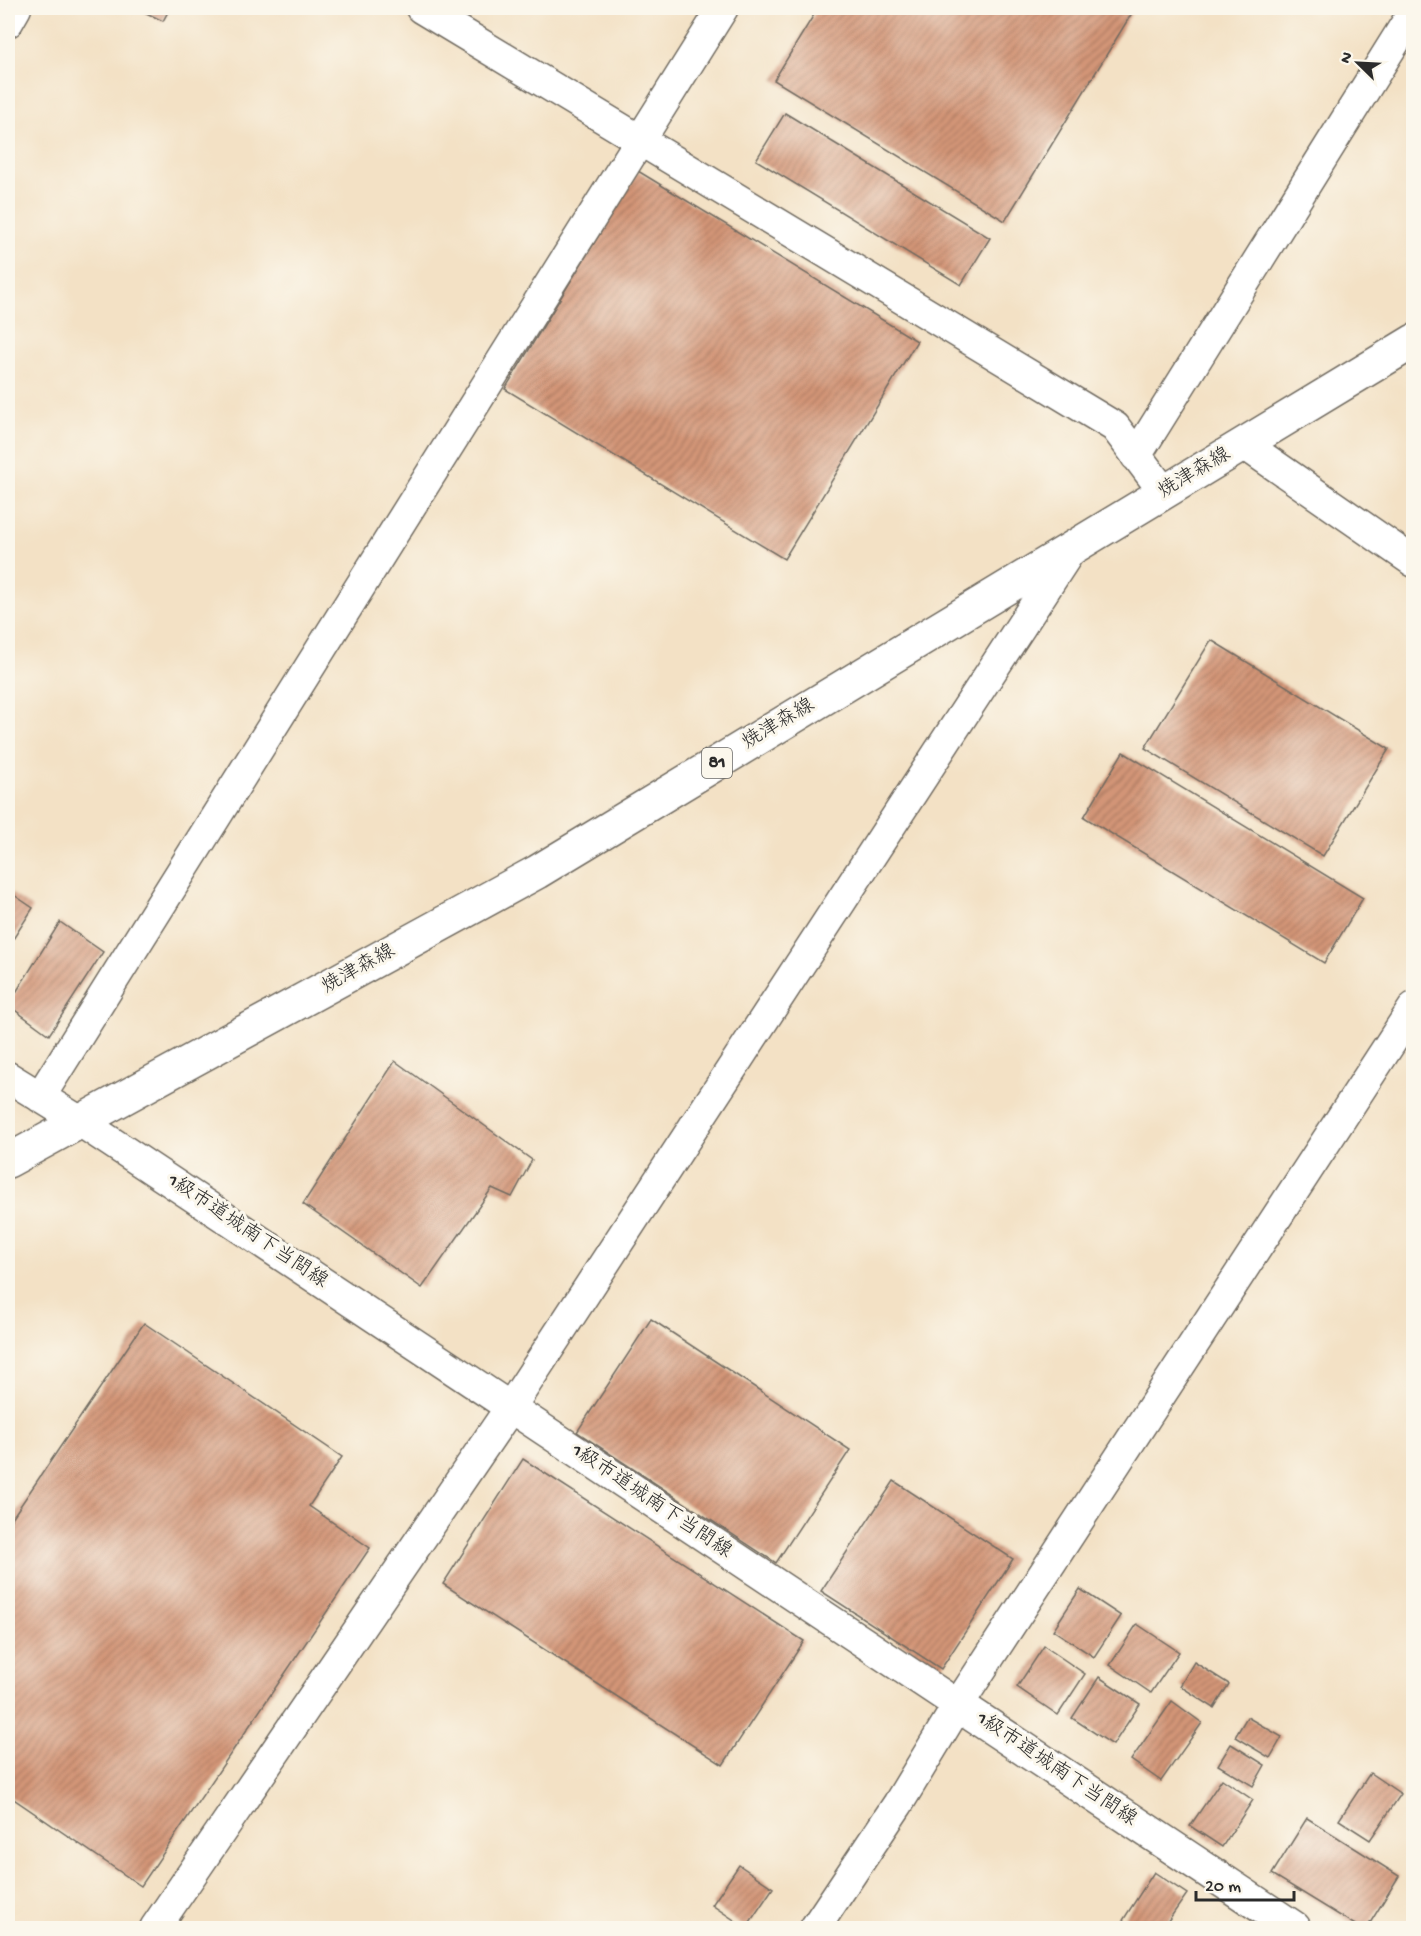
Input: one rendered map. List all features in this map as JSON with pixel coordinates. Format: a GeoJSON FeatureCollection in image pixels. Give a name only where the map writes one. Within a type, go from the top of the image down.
{"type":"FeatureCollection","features":[{"type":"Feature","properties":{"kind":"main road","name":"焼津森線"},"geometry":{"type":"LineString","coordinates":[[8,1161],[537,872],[1413,341]]}},
{"type":"Feature","properties":{"kind":"main road","name":"1級市道城南下当間線"},"geometry":{"type":"LineString","coordinates":[[958,1705],[1294,1929]]}},
{"type":"Feature","properties":{"kind":"street"},"geometry":{"type":"LineString","coordinates":[[8,22],[16,8]]}},
{"type":"Feature","properties":{"kind":"street"},"geometry":{"type":"LineString","coordinates":[[421,8],[1115,427],[1164,492]]}},
{"type":"Feature","properties":{"kind":"street"},"geometry":{"type":"LineString","coordinates":[[40,1097],[723,8]]}},
{"type":"Feature","properties":{"kind":"street"},"geometry":{"type":"LineString","coordinates":[[1136,456],[1413,11]]}},
{"type":"Feature","properties":{"kind":"street"},"geometry":{"type":"LineString","coordinates":[[1244,444],[1413,562]]}},
{"type":"Feature","properties":{"kind":"street"},"geometry":{"type":"LineString","coordinates":[[155,1929],[510,1408],[1072,548]]}},
{"type":"Feature","properties":{"kind":"street"},"geometry":{"type":"LineString","coordinates":[[815,1929],[898,1804],[958,1705],[1413,1007]]}},
{"type":"Feature","properties":{"kind":"street","name":"1級市道城南下当間線"},"geometry":{"type":"LineString","coordinates":[[8,1077],[81,1122],[958,1705]]}},
{"type":"Feature","properties":{"kind":"building"},"geometry":{"type":"Polygon","coordinates":[[[136,8],[170,8],[163,21],[136,8]]]}},
{"type":"Feature","properties":{"kind":"building"},"geometry":{"type":"Polygon","coordinates":[[[818,8],[1135,8],[1005,221],[774,80],[818,8]]]}},
{"type":"Feature","properties":{"kind":"building"},"geometry":{"type":"Polygon","coordinates":[[[785,113],[990,238],[961,285],[756,160],[785,113]]]}},
{"type":"Feature","properties":{"kind":"building"},"geometry":{"type":"Polygon","coordinates":[[[638,171],[917,341],[784,559],[505,389],[638,171]]]}},
{"type":"Feature","properties":{"kind":"building"},"geometry":{"type":"Polygon","coordinates":[[[1211,640],[1389,749],[1323,856],[1145,748],[1211,640]]]}},
{"type":"Feature","properties":{"kind":"building"},"geometry":{"type":"Polygon","coordinates":[[[1123,752],[1363,898],[1324,963],[1084,817],[1123,752]]]}},
{"type":"Feature","properties":{"kind":"building"},"geometry":{"type":"Polygon","coordinates":[[[8,891],[33,908],[8,947],[8,891]]]}},
{"type":"Feature","properties":{"kind":"building"},"geometry":{"type":"Polygon","coordinates":[[[60,922],[103,952],[49,1035],[8,1005],[60,922]]]}},
{"type":"Feature","properties":{"kind":"building"},"geometry":{"type":"Polygon","coordinates":[[[395,1061],[532,1160],[512,1197],[492,1188],[422,1288],[303,1204],[395,1061]]]}},
{"type":"Feature","properties":{"kind":"building"},"geometry":{"type":"Polygon","coordinates":[[[651,1319],[850,1450],[776,1563],[577,1432],[651,1319]]]}},
{"type":"Feature","properties":{"kind":"building"},"geometry":{"type":"Polygon","coordinates":[[[144,1323],[342,1457],[309,1506],[370,1548],[141,1886],[8,1795],[8,1524],[144,1323]]]}},
{"type":"Feature","properties":{"kind":"building"},"geometry":{"type":"Polygon","coordinates":[[[523,1459],[804,1641],[723,1765],[443,1584],[523,1459]]]}},
{"type":"Feature","properties":{"kind":"building"},"geometry":{"type":"Polygon","coordinates":[[[894,1481],[1013,1559],[941,1669],[821,1591],[894,1481]]]}},
{"type":"Feature","properties":{"kind":"building"},"geometry":{"type":"Polygon","coordinates":[[[1080,1589],[1121,1616],[1094,1657],[1053,1630],[1080,1589]]]}},
{"type":"Feature","properties":{"kind":"building"},"geometry":{"type":"Polygon","coordinates":[[[1137,1624],[1179,1652],[1151,1693],[1110,1665],[1137,1624]]]}},
{"type":"Feature","properties":{"kind":"building"},"geometry":{"type":"Polygon","coordinates":[[[1044,1646],[1085,1674],[1058,1715],[1017,1687],[1044,1646]]]}},
{"type":"Feature","properties":{"kind":"building"},"geometry":{"type":"Polygon","coordinates":[[[1194,1662],[1229,1684],[1214,1708],[1180,1686],[1194,1662]]]}},
{"type":"Feature","properties":{"kind":"building"},"geometry":{"type":"Polygon","coordinates":[[[1099,1677],[1140,1704],[1113,1745],[1072,1718],[1099,1677]]]}},
{"type":"Feature","properties":{"kind":"building"},"geometry":{"type":"Polygon","coordinates":[[[1172,1701],[1202,1723],[1161,1781],[1131,1760],[1172,1701]]]}},
{"type":"Feature","properties":{"kind":"building"},"geometry":{"type":"Polygon","coordinates":[[[1247,1717],[1282,1737],[1270,1758],[1235,1737],[1247,1717]]]}},
{"type":"Feature","properties":{"kind":"building"},"geometry":{"type":"Polygon","coordinates":[[[1231,1744],[1265,1765],[1253,1786],[1218,1765],[1231,1744]]]}},
{"type":"Feature","properties":{"kind":"building"},"geometry":{"type":"Polygon","coordinates":[[[1370,1773],[1401,1794],[1370,1840],[1339,1820],[1370,1773]]]}},
{"type":"Feature","properties":{"kind":"building"},"geometry":{"type":"Polygon","coordinates":[[[1222,1779],[1253,1800],[1222,1847],[1190,1826],[1222,1779]]]}},
{"type":"Feature","properties":{"kind":"building"},"geometry":{"type":"Polygon","coordinates":[[[1307,1818],[1399,1876],[1367,1928],[1360,1928],[1272,1874],[1307,1818]]]}},
{"type":"Feature","properties":{"kind":"building"},"geometry":{"type":"Polygon","coordinates":[[[739,1865],[773,1888],[746,1928],[712,1905],[739,1865]]]}},
{"type":"Feature","properties":{"kind":"building"},"geometry":{"type":"Polygon","coordinates":[[[1154,1872],[1187,1894],[1163,1928],[1118,1928],[1154,1872]]]}}]}
